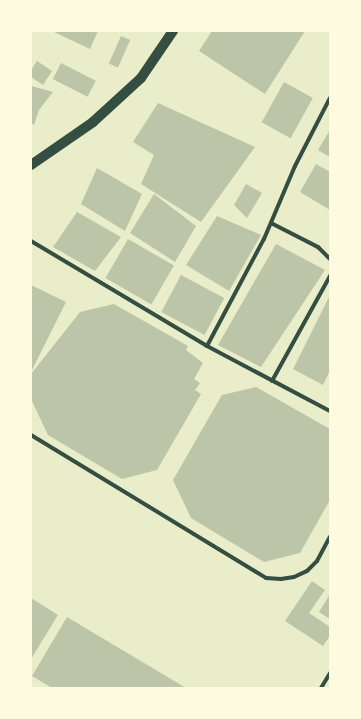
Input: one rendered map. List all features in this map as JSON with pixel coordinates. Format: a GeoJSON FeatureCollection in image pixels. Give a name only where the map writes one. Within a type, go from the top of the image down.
{"type":"FeatureCollection","features":[{"type":"Feature","properties":{"kind":"main road"},"geometry":{"type":"LineString","coordinates":[[31,165],[93,122],[141,78],[173,31]]}},
{"type":"Feature","properties":{"kind":"street"},"geometry":{"type":"LineString","coordinates":[[207,346],[272,223],[295,166],[330,98]]}},
{"type":"Feature","properties":{"kind":"street"},"geometry":{"type":"LineString","coordinates":[[272,223],[318,247],[330,259]]}},
{"type":"Feature","properties":{"kind":"street"},"geometry":{"type":"LineString","coordinates":[[31,241],[207,346],[330,411]]}},
{"type":"Feature","properties":{"kind":"street"},"geometry":{"type":"LineString","coordinates":[[272,380],[330,276]]}},
{"type":"Feature","properties":{"kind":"street"},"geometry":{"type":"LineString","coordinates":[[31,435],[266,578],[281,580],[294,577],[307,570],[317,561],[330,537]]}},
{"type":"Feature","properties":{"kind":"street"},"geometry":{"type":"LineString","coordinates":[[321,688],[330,673]]}},
{"type":"Feature","properties":{"kind":"building"},"geometry":{"type":"Polygon","coordinates":[[[52,31],[98,31],[90,49],[52,31]]]}},
{"type":"Feature","properties":{"kind":"building"},"geometry":{"type":"Polygon","coordinates":[[[212,31],[305,31],[265,94],[199,51],[212,31]]]}},
{"type":"Feature","properties":{"kind":"building"},"geometry":{"type":"Polygon","coordinates":[[[121,36],[130,40],[118,67],[109,63],[121,36]]]}},
{"type":"Feature","properties":{"kind":"building"},"geometry":{"type":"Polygon","coordinates":[[[37,61],[52,71],[43,85],[31,77],[31,70],[37,61]]]}},
{"type":"Feature","properties":{"kind":"building"},"geometry":{"type":"Polygon","coordinates":[[[61,63],[96,81],[88,97],[53,79],[61,63]]]}},
{"type":"Feature","properties":{"kind":"building"},"geometry":{"type":"Polygon","coordinates":[[[284,82],[313,98],[291,138],[262,122],[284,82]]]}},
{"type":"Feature","properties":{"kind":"building"},"geometry":{"type":"Polygon","coordinates":[[[31,86],[53,92],[39,110],[34,125],[31,123],[31,86]]]}},
{"type":"Feature","properties":{"kind":"building"},"geometry":{"type":"Polygon","coordinates":[[[158,103],[255,147],[201,222],[141,184],[154,155],[133,142],[158,103]]]}},
{"type":"Feature","properties":{"kind":"building"},"geometry":{"type":"Polygon","coordinates":[[[330,130],[330,157],[318,150],[330,130]]]}},
{"type":"Feature","properties":{"kind":"building"},"geometry":{"type":"Polygon","coordinates":[[[316,164],[330,172],[330,210],[300,192],[316,164]]]}},
{"type":"Feature","properties":{"kind":"building"},"geometry":{"type":"Polygon","coordinates":[[[97,168],[142,194],[125,231],[81,204],[97,168]]]}},
{"type":"Feature","properties":{"kind":"building"},"geometry":{"type":"Polygon","coordinates":[[[246,184],[262,193],[247,218],[234,205],[246,184]]]}},
{"type":"Feature","properties":{"kind":"building"},"geometry":{"type":"Polygon","coordinates":[[[154,194],[196,226],[175,262],[130,233],[154,194]]]}},
{"type":"Feature","properties":{"kind":"building"},"geometry":{"type":"Polygon","coordinates":[[[77,212],[121,237],[95,271],[53,247],[77,212]]]}},
{"type":"Feature","properties":{"kind":"building"},"geometry":{"type":"Polygon","coordinates":[[[217,216],[261,235],[229,291],[186,265],[217,216]]]}},
{"type":"Feature","properties":{"kind":"building"},"geometry":{"type":"Polygon","coordinates":[[[128,239],[174,266],[151,304],[106,278],[128,239]]]}},
{"type":"Feature","properties":{"kind":"building"},"geometry":{"type":"Polygon","coordinates":[[[276,244],[325,270],[261,367],[218,345],[276,244]]]}},
{"type":"Feature","properties":{"kind":"building"},"geometry":{"type":"Polygon","coordinates":[[[181,275],[224,298],[205,335],[161,312],[181,275]]]}},
{"type":"Feature","properties":{"kind":"building"},"geometry":{"type":"Polygon","coordinates":[[[31,285],[66,302],[31,372],[31,285]]]}},
{"type":"Feature","properties":{"kind":"building"},"geometry":{"type":"Polygon","coordinates":[[[330,295],[330,370],[323,385],[293,369],[330,295]]]}},
{"type":"Feature","properties":{"kind":"building"},"geometry":{"type":"Polygon","coordinates":[[[114,304],[188,346],[186,350],[203,363],[194,379],[200,383],[195,390],[201,394],[157,470],[122,479],[48,435],[31,399],[31,374],[80,312],[114,304]]]}},
{"type":"Feature","properties":{"kind":"building"},"geometry":{"type":"Polygon","coordinates":[[[256,387],[330,429],[330,500],[300,553],[264,562],[191,518],[173,480],[222,395],[256,387]]]}},
{"type":"Feature","properties":{"kind":"building"},"geometry":{"type":"Polygon","coordinates":[[[312,581],[325,590],[309,613],[330,627],[330,636],[323,646],[285,621],[312,581]]]}},
{"type":"Feature","properties":{"kind":"building"},"geometry":{"type":"Polygon","coordinates":[[[330,594],[330,619],[319,612],[330,594]]]}},
{"type":"Feature","properties":{"kind":"building"},"geometry":{"type":"Polygon","coordinates":[[[31,598],[58,615],[31,659],[31,598]]]}},
{"type":"Feature","properties":{"kind":"building"},"geometry":{"type":"Polygon","coordinates":[[[67,617],[186,688],[52,688],[32,676],[67,617]]]}}]}
